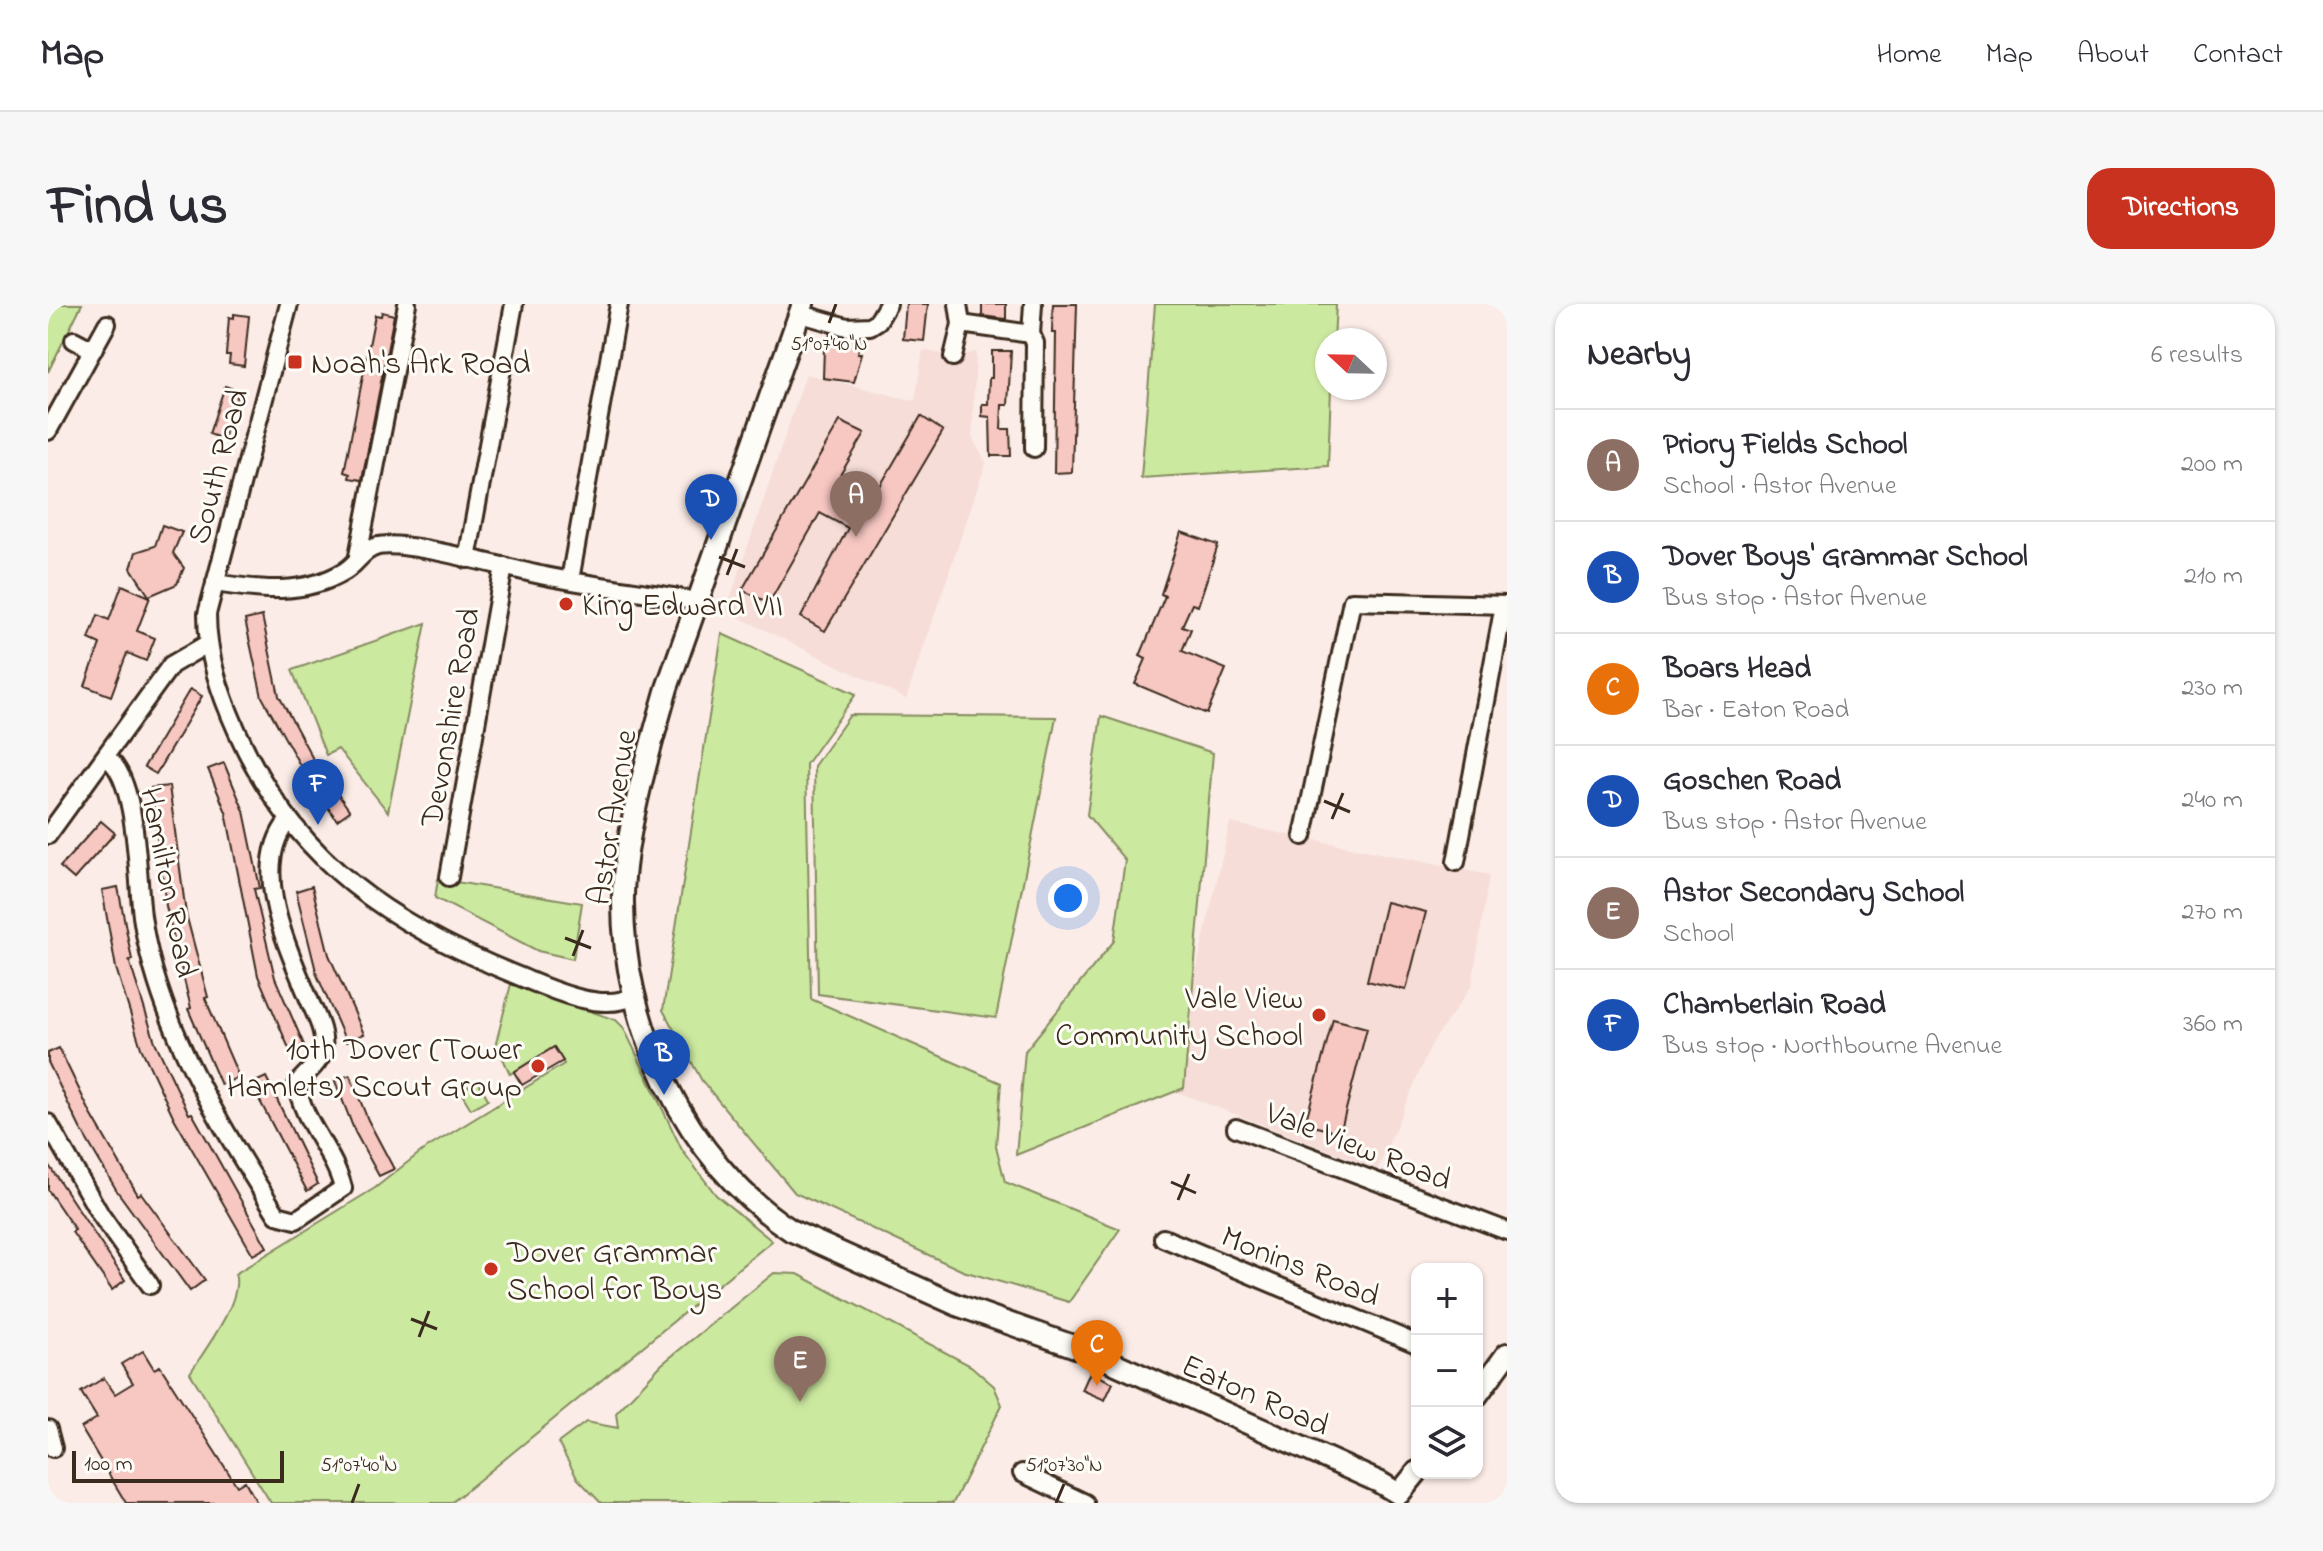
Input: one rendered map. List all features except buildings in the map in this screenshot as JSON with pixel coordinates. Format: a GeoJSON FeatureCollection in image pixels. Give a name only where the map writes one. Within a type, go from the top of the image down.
{"type":"FeatureCollection","features":[{"type":"Feature","properties":{"kind":"street","name":"South Road"},"geometry":{"type":"LineString","coordinates":[[289,304],[207,614],[207,644],[221,695],[244,747],[288,821],[331,869],[378,907],[426,934],[542,986],[612,1002],[634,996]]}},
{"type":"Feature","properties":{"kind":"street"},"geometry":{"type":"LineString","coordinates":[[215,583],[265,591],[302,587],[348,570],[358,556],[407,304]]}},
{"type":"Feature","properties":{"kind":"street"},"geometry":{"type":"LineString","coordinates":[[467,559],[514,304]]}},
{"type":"Feature","properties":{"kind":"street"},"geometry":{"type":"LineString","coordinates":[[570,580],[619,304]]}},
{"type":"Feature","properties":{"kind":"street"},"geometry":{"type":"LineString","coordinates":[[802,309],[859,327],[878,321],[888,304]]}},
{"type":"Feature","properties":{"kind":"street"},"geometry":{"type":"LineString","coordinates":[[953,357],[961,324],[958,304]]}},
{"type":"Feature","properties":{"kind":"street"},"geometry":{"type":"LineString","coordinates":[[1033,304],[1034,448]]}},
{"type":"Feature","properties":{"kind":"street","name":"Astor Avenue"},"geometry":{"type":"LineString","coordinates":[[802,309],[696,601],[651,744],[627,864],[624,931],[634,996],[655,1059],[679,1106],[716,1162],[773,1219],[876,1271],[1014,1327],[1087,1351]]}},
{"type":"Feature","properties":{"kind":"street"},"geometry":{"type":"LineString","coordinates":[[48,431],[107,324]]}},
{"type":"Feature","properties":{"kind":"street"},"geometry":{"type":"LineString","coordinates":[[961,324],[1031,334]]}},
{"type":"Feature","properties":{"kind":"street"},"geometry":{"type":"LineString","coordinates":[[74,340],[93,350]]}},
{"type":"Feature","properties":{"kind":"street"},"geometry":{"type":"LineString","coordinates":[[358,556],[378,546],[407,547],[570,580],[696,601]]}},
{"type":"Feature","properties":{"kind":"street","name":"Devonshire Road"},"geometry":{"type":"LineString","coordinates":[[449,877],[504,566]]}},
{"type":"Feature","properties":{"kind":"street"},"geometry":{"type":"LineString","coordinates":[[1303,836],[1352,601],[1506,605],[1456,862]]}},
{"type":"Feature","properties":{"kind":"street"},"geometry":{"type":"LineString","coordinates":[[48,835],[107,758],[171,665],[207,644]]}},
{"type":"Feature","properties":{"kind":"street","name":"Hamilton Road"},"geometry":{"type":"LineString","coordinates":[[107,758],[117,765],[130,806],[142,919],[155,973],[180,1042],[277,1215],[296,1220],[343,1188],[339,1171],[299,1099],[297,1084],[323,1054],[323,1034],[293,960],[276,901],[272,851],[276,836],[288,821]]}},
{"type":"Feature","properties":{"kind":"street"},"geometry":{"type":"LineString","coordinates":[[48,1123],[100,1214],[150,1285]]}},
{"type":"Feature","properties":{"kind":"street","name":"Vale View Road"},"geometry":{"type":"LineString","coordinates":[[1236,1128],[1507,1231]]}},
{"type":"Feature","properties":{"kind":"street","name":"Monins Road"},"geometry":{"type":"LineString","coordinates":[[1163,1238],[1411,1341]]}},
{"type":"Feature","properties":{"kind":"street","name":"Eaton Road"},"geometry":{"type":"LineString","coordinates":[[1087,1351],[1379,1482],[1395,1499]]}},
{"type":"Feature","properties":{"kind":"street"},"geometry":{"type":"LineString","coordinates":[[1484,1373],[1507,1354]]}},
{"type":"Feature","properties":{"kind":"street"},"geometry":{"type":"LineString","coordinates":[[48,1429],[53,1448]]}},
{"type":"Feature","properties":{"kind":"street"},"geometry":{"type":"LineString","coordinates":[[1022,1473],[1085,1503]]}},
{"type":"Feature","properties":{"kind":"street"},"geometry":{"type":"LineString","coordinates":[[1395,1499],[1411,1479]]}},
{"type":"Feature","properties":{"kind":"shaded area"},"geometry":{"type":"Polygon","coordinates":[[[923,350],[953,357],[976,352],[972,437],[986,463],[906,699],[726,611],[806,374],[915,401],[923,350]]]}},
{"type":"Feature","properties":{"kind":"shaded area","name":"Vale View Community School"},"geometry":{"type":"Polygon","coordinates":[[[1230,823],[1489,875],[1472,985],[1431,1045],[1378,1169],[1169,1089],[1230,823]]]}},
{"type":"Feature","properties":{"kind":"green space"},"geometry":{"type":"Polygon","coordinates":[[[48,304],[82,304],[48,372],[48,304]]]}},
{"type":"Feature","properties":{"kind":"green space"},"geometry":{"type":"Polygon","coordinates":[[[1155,304],[1336,304],[1335,328],[1315,328],[1315,400],[1331,400],[1328,466],[1141,478],[1155,304]]]}},
{"type":"Feature","properties":{"kind":"green space"},"geometry":{"type":"Polygon","coordinates":[[[426,623],[388,812],[338,749],[326,755],[292,670],[426,623]]]}},
{"type":"Feature","properties":{"kind":"green space"},"geometry":{"type":"Polygon","coordinates":[[[722,634],[856,694],[806,764],[811,999],[1001,1083],[996,1146],[1005,1182],[1120,1229],[1069,1302],[963,1271],[795,1193],[702,1081],[663,1010],[722,634]]]}},
{"type":"Feature","properties":{"kind":"green space"},"geometry":{"type":"Polygon","coordinates":[[[850,715],[1056,717],[996,1018],[818,994],[814,766],[850,715]]]}},
{"type":"Feature","properties":{"kind":"green space"},"geometry":{"type":"Polygon","coordinates":[[[1101,716],[1213,753],[1184,1088],[1016,1155],[1025,1051],[1114,941],[1125,860],[1087,815],[1101,716]]]}},
{"type":"Feature","properties":{"kind":"green space"},"geometry":{"type":"Polygon","coordinates":[[[438,879],[582,903],[573,959],[538,951],[435,898],[438,879]]]}},
{"type":"Feature","properties":{"kind":"green space","name":"Dover Grammar School for Boys"},"geometry":{"type":"Polygon","coordinates":[[[511,984],[616,1020],[624,1028],[682,1150],[716,1195],[772,1241],[451,1503],[271,1503],[190,1373],[228,1311],[234,1297],[235,1274],[375,1188],[422,1151],[564,1064],[554,1047],[510,1074],[496,1043],[511,984]]]}},
{"type":"Feature","properties":{"kind":"green space"},"geometry":{"type":"Polygon","coordinates":[[[478,1081],[488,1099],[471,1109],[460,1091],[478,1081]]]}},
{"type":"Feature","properties":{"kind":"green space"},"geometry":{"type":"Polygon","coordinates":[[[774,1273],[798,1274],[971,1366],[994,1386],[1002,1405],[953,1503],[601,1503],[577,1478],[558,1443],[586,1422],[618,1428],[616,1413],[662,1364],[774,1273]]]}},
{"type":"Feature","properties":{"kind":"place","name":"Noah's Ark Road"},"geometry":{"type":"Point","coordinates":[295,362]}},
{"type":"Feature","properties":{"kind":"place","name":"Priory Fields School"},"geometry":{"type":"Point","coordinates":[856,537]}},
{"type":"Feature","properties":{"kind":"place","name":"Goschen Road"},"geometry":{"type":"Point","coordinates":[711,540]}},
{"type":"Feature","properties":{"kind":"place","name":"King Edward VII"},"geometry":{"type":"Point","coordinates":[566,604]}},
{"type":"Feature","properties":{"kind":"place","name":"Chamberlain Road"},"geometry":{"type":"Point","coordinates":[318,825]}},
{"type":"Feature","properties":{"kind":"place","name":"Vale View Community School"},"geometry":{"type":"Point","coordinates":[1319,1015]}},
{"type":"Feature","properties":{"kind":"place","name":"10th Dover (Tower Hamlets) Scout Group"},"geometry":{"type":"Point","coordinates":[538,1066]}},
{"type":"Feature","properties":{"kind":"place","name":"Dover Boys' Grammar School"},"geometry":{"type":"Point","coordinates":[664,1095]}},
{"type":"Feature","properties":{"kind":"place","name":"Dover Grammar School for Boys"},"geometry":{"type":"Point","coordinates":[491,1269]}},
{"type":"Feature","properties":{"kind":"place","name":"Boars Head"},"geometry":{"type":"Point","coordinates":[1097,1386]}},
{"type":"Feature","properties":{"kind":"place","name":"Astor Secondary School"},"geometry":{"type":"Point","coordinates":[800,1402]}}]}
